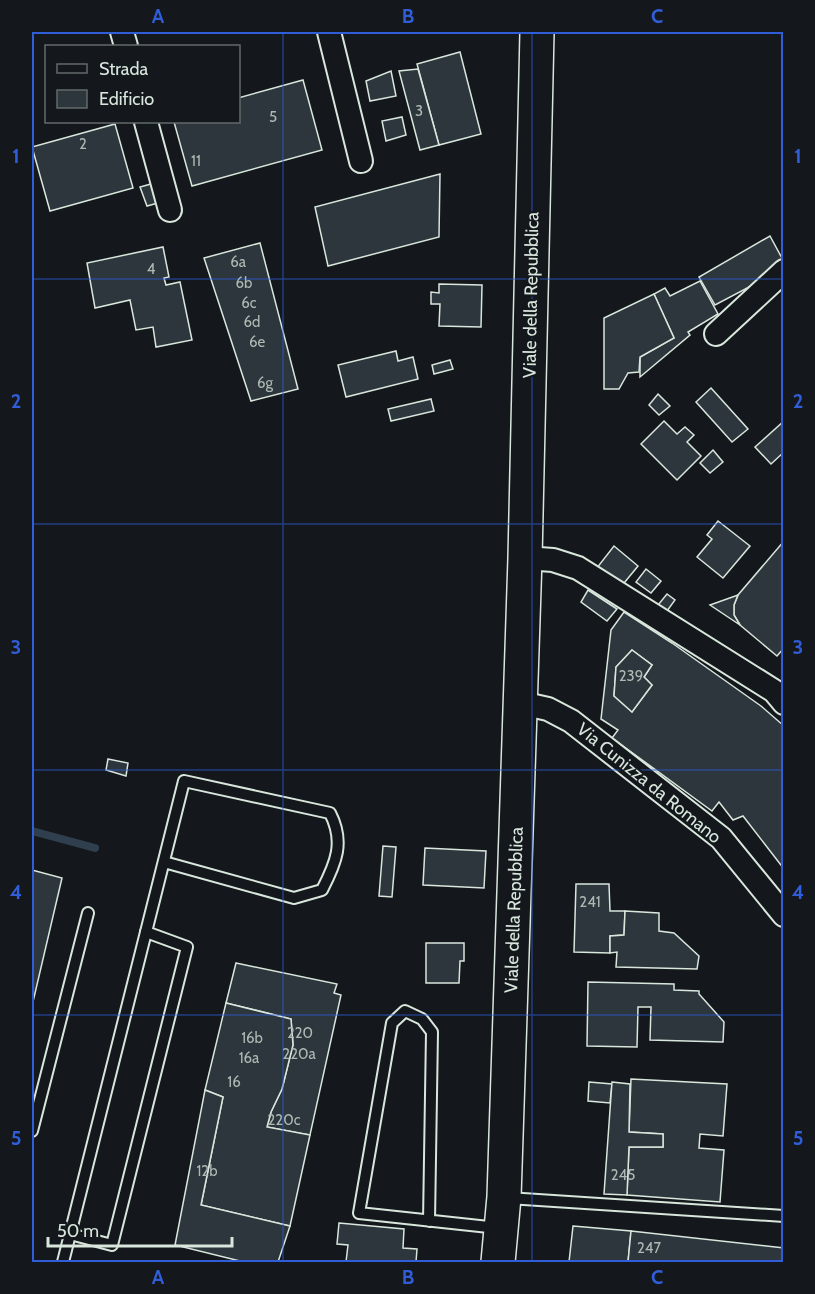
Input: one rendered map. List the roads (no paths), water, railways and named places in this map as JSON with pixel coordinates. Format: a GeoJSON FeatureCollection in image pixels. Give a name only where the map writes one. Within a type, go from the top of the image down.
{"type":"FeatureCollection","features":[{"type":"Feature","properties":{"kind":"main road","name":"Viale della Repubblica"},"geometry":{"type":"LineString","coordinates":[[498,1263],[503,1213],[521,703],[537,32]]}},
{"type":"Feature","properties":{"kind":"street"},"geometry":{"type":"LineString","coordinates":[[329,32],[361,161]]}},
{"type":"Feature","properties":{"kind":"street"},"geometry":{"type":"LineString","coordinates":[[146,123],[170,210]]}},
{"type":"Feature","properties":{"kind":"street"},"geometry":{"type":"LineString","coordinates":[[716,334],[783,272]]}},
{"type":"Feature","properties":{"kind":"street"},"geometry":{"type":"LineString","coordinates":[[525,558],[553,560],[578,568],[774,691],[783,703]]}},
{"type":"Feature","properties":{"kind":"street","name":"Via Cunizza da Romano"},"geometry":{"type":"LineString","coordinates":[[521,703],[548,709],[571,721],[721,838],[783,915]]}},
{"type":"Feature","properties":{"kind":"lane"},"geometry":{"type":"LineString","coordinates":[[63,1263],[184,781],[330,813],[338,829],[336,861],[322,890],[294,898],[164,862]]}},
{"type":"Feature","properties":{"kind":"lane"},"geometry":{"type":"LineString","coordinates":[[32,1131],[88,914]]}},
{"type":"Feature","properties":{"kind":"lane"},"geometry":{"type":"LineString","coordinates":[[70,1234],[112,1245],[187,947],[146,932]]}},
{"type":"Feature","properties":{"kind":"lane"},"geometry":{"type":"LineString","coordinates":[[429,1221],[432,1032],[422,1019],[405,1011],[392,1023],[359,1213],[429,1221],[503,1213],[783,1216]]}},
{"type":"Feature","properties":{"kind":"waterway"},"geometry":{"type":"LineString","coordinates":[[32,831],[95,848]]}}]}
